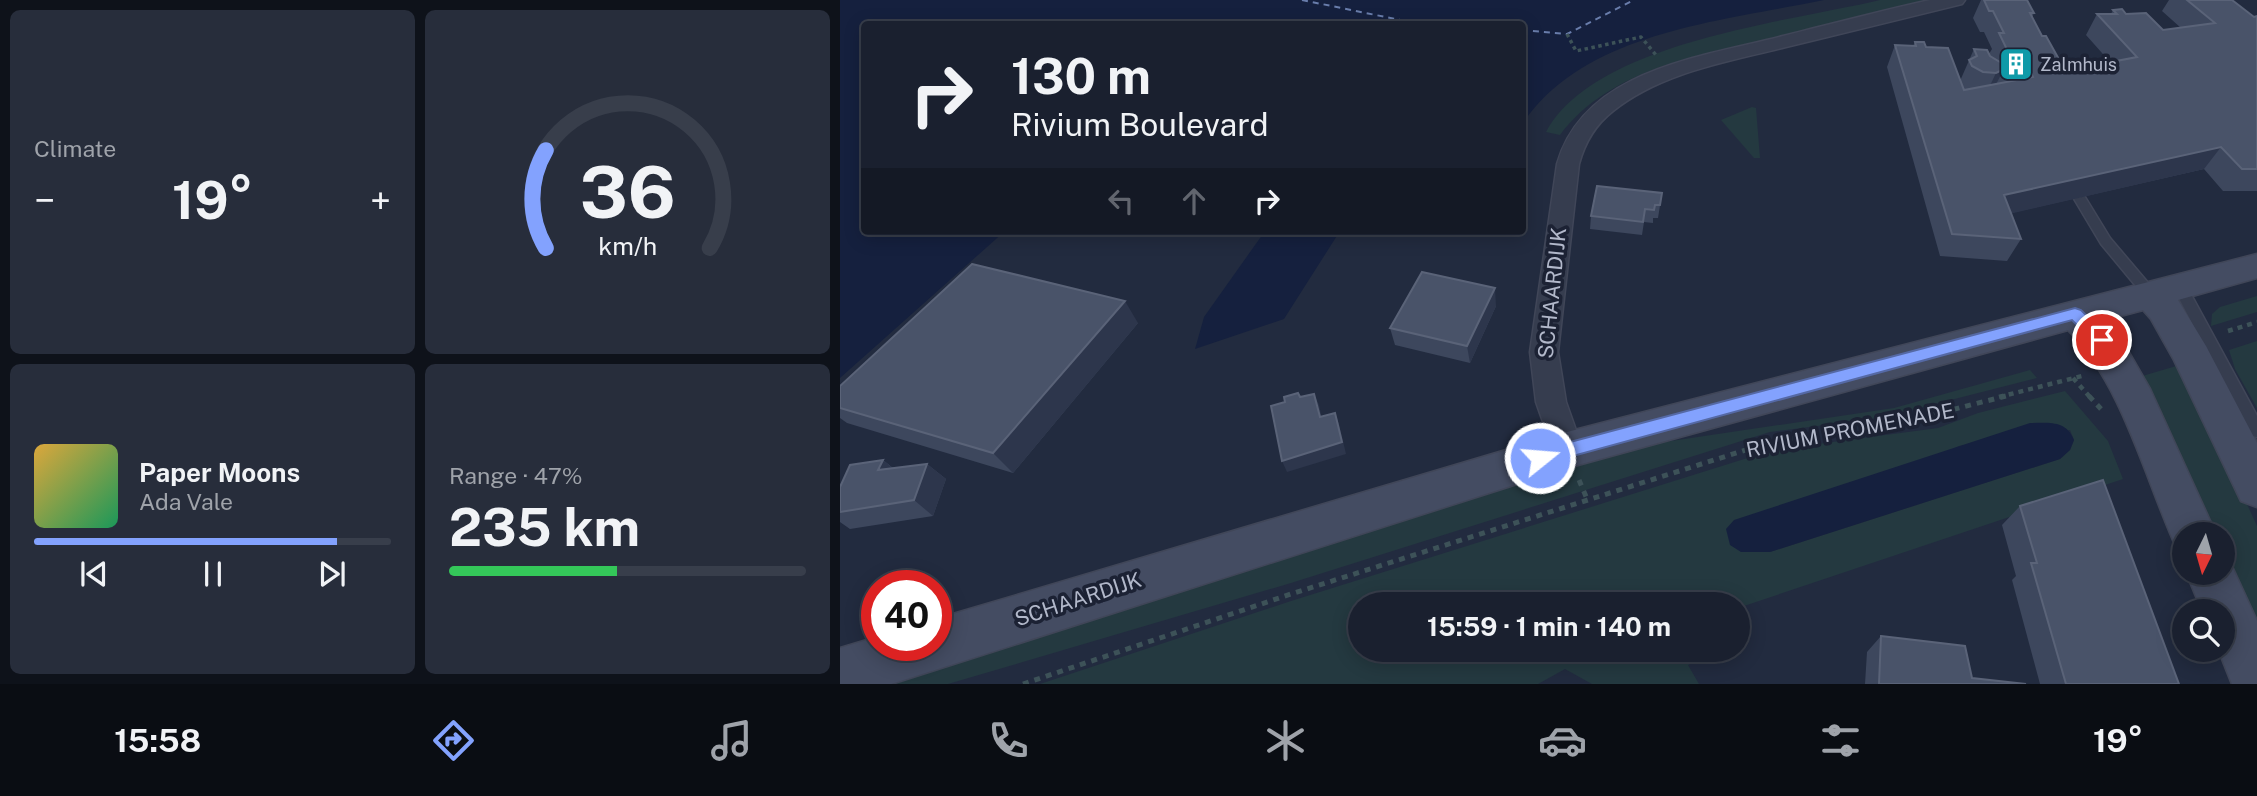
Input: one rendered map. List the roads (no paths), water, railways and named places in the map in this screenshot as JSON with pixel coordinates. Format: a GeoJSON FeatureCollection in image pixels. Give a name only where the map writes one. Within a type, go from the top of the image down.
{"type":"FeatureCollection","features":[{"type":"Feature","properties":{"kind":"street","name":"SCHAARDIJK"},"geometry":{"type":"LineString","coordinates":[[952,639],[1567,450],[1551,410],[1544,352],[1571,152],[1581,132],[1612,101],[1671,73],[1877,18],[1956,0]]}},
{"type":"Feature","properties":{"kind":"street"},"geometry":{"type":"LineString","coordinates":[[1567,450],[2257,266]]}},
{"type":"Feature","properties":{"kind":"street"},"geometry":{"type":"LineString","coordinates":[[2165,291],[2164,309],[2192,357],[2257,487]]}},
{"type":"Feature","properties":{"kind":"street"},"geometry":{"type":"LineString","coordinates":[[2075,314],[2102,340],[2136,401],[2188,522]]}},
{"type":"Feature","properties":{"kind":"street"},"geometry":{"type":"LineString","coordinates":[[2216,585],[2257,680]]}},
{"type":"Feature","properties":{"kind":"street"},"geometry":{"type":"LineString","coordinates":[[840,674],[882,661]]}},
{"type":"Feature","properties":{"kind":"lane"},"geometry":{"type":"LineString","coordinates":[[2063,168],[2123,267],[2165,291],[2257,431]]}},
{"type":"Feature","properties":{"kind":"water"},"geometry":{"type":"Polygon","coordinates":[[[840,0],[1824,0],[1701,24],[1619,49],[1582,68],[1550,92],[1526,120],[1526,21],[861,21],[861,235],[1001,235],[840,378],[840,0]]]}},
{"type":"Feature","properties":{"kind":"water"},"geometry":{"type":"Polygon","coordinates":[[[1262,235],[1337,235],[1284,319],[1195,349],[1204,317],[1262,235]]]}},
{"type":"Feature","properties":{"kind":"water"},"geometry":{"type":"Polygon","coordinates":[[[2030,423],[2062,426],[2074,440],[2070,450],[2060,459],[1770,552],[1741,552],[1730,545],[1726,529],[1734,520],[2030,423]]]}},
{"type":"Feature","properties":{"kind":"place","name":"Zalmhuis"},"geometry":{"type":"Point","coordinates":[2016,64]}}]}
